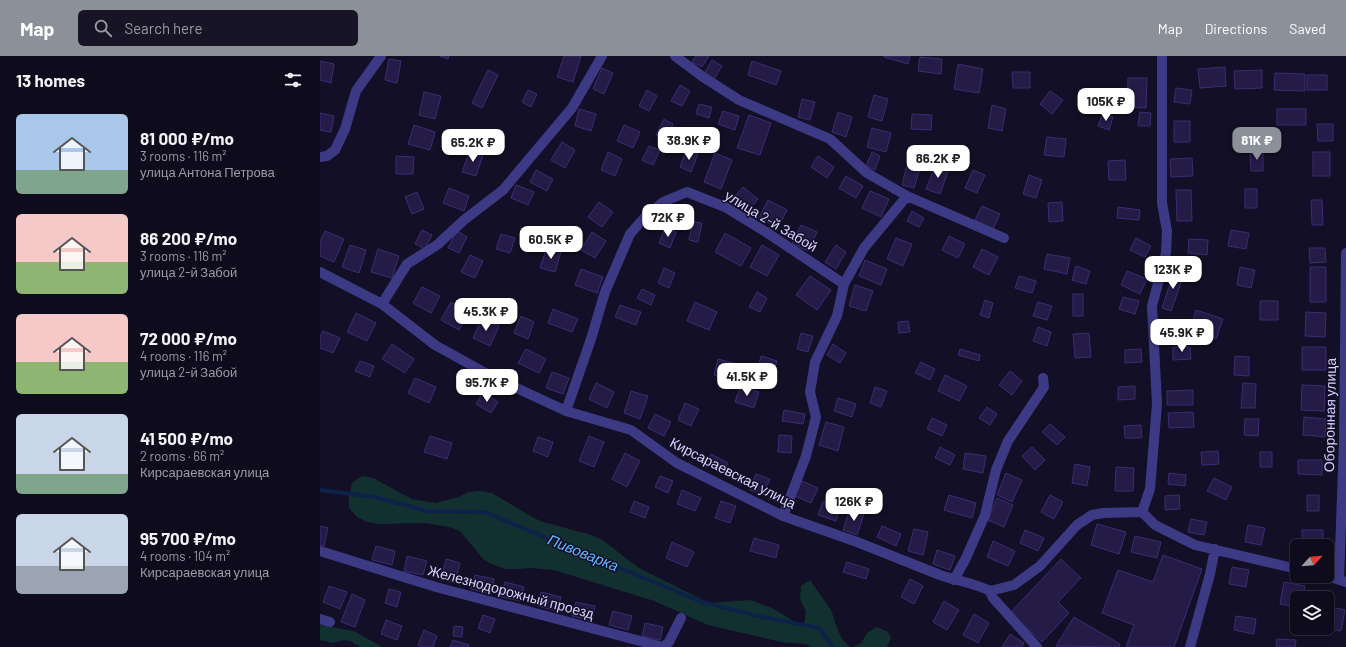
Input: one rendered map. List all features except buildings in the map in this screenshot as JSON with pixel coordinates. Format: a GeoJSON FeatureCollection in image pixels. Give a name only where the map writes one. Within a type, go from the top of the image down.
{"type":"FeatureCollection","features":[{"type":"Feature","properties":{"kind":"street"},"geometry":{"type":"LineString","coordinates":[[320,156],[327,156],[335,150],[345,129],[356,91],[381,56]]}},
{"type":"Feature","properties":{"kind":"street"},"geometry":{"type":"LineString","coordinates":[[382,304],[407,264],[437,245],[464,220],[503,190],[572,108],[602,56]]}},
{"type":"Feature","properties":{"kind":"street"},"geometry":{"type":"LineString","coordinates":[[675,56],[703,77],[739,100],[830,139],[867,173],[907,196],[1004,238]]}},
{"type":"Feature","properties":{"kind":"street"},"geometry":{"type":"LineString","coordinates":[[1142,512],[1150,489],[1157,404],[1152,306],[1166,253],[1167,231],[1162,203],[1162,56]]}},
{"type":"Feature","properties":{"kind":"street","name":"улица 2-й Забой"},"geometry":{"type":"LineString","coordinates":[[566,411],[591,339],[605,292],[630,234],[644,218],[663,202],[687,192],[725,207],[766,232],[844,284]]}},
{"type":"Feature","properties":{"kind":"street"},"geometry":{"type":"LineString","coordinates":[[783,516],[806,456],[816,417],[810,392],[814,362],[837,316],[844,284],[864,248],[907,196]]}},
{"type":"Feature","properties":{"kind":"street","name":"Оборонная улица"},"geometry":{"type":"LineString","coordinates":[[1342,580],[1346,253]]}},
{"type":"Feature","properties":{"kind":"street","name":"Кирсараевская улица"},"geometry":{"type":"LineString","coordinates":[[320,272],[382,304],[435,345],[491,376],[566,411],[631,430],[677,463],[783,516],[857,542],[954,580],[981,586],[990,591]]}},
{"type":"Feature","properties":{"kind":"street"},"geometry":{"type":"LineString","coordinates":[[954,580],[966,558],[985,514],[996,470],[1008,441],[1044,387],[1043,378]]}},
{"type":"Feature","properties":{"kind":"street"},"geometry":{"type":"LineString","coordinates":[[1037,647],[993,598],[990,591],[1014,586],[1040,566],[1077,524],[1092,515],[1104,513],[1142,512],[1155,525],[1195,545],[1290,567]]}},
{"type":"Feature","properties":{"kind":"street"},"geometry":{"type":"LineString","coordinates":[[1190,647],[1210,574],[1215,549]]}},
{"type":"Feature","properties":{"kind":"street","name":"Железнодорожный проезд"},"geometry":{"type":"LineString","coordinates":[[320,551],[436,587],[663,647],[669,642],[682,618]]}},
{"type":"Feature","properties":{"kind":"street"},"geometry":{"type":"LineString","coordinates":[[320,619],[330,622]]}},
{"type":"Feature","properties":{"kind":"green space"},"geometry":{"type":"Polygon","coordinates":[[[362,476],[373,478],[412,499],[436,503],[459,497],[468,492],[480,491],[492,493],[543,522],[601,539],[639,568],[709,603],[751,600],[774,609],[793,621],[804,624],[806,612],[800,599],[801,586],[810,580],[831,610],[838,631],[843,640],[850,647],[812,647],[805,644],[781,642],[708,625],[654,601],[554,570],[530,568],[506,569],[484,560],[460,531],[449,527],[425,523],[379,524],[367,522],[357,517],[349,508],[349,496],[352,483],[362,476]]]}},
{"type":"Feature","properties":{"kind":"green space"},"geometry":{"type":"Polygon","coordinates":[[[320,625],[354,631],[382,647],[360,647],[350,641],[344,640],[333,643],[320,640],[320,625]]]}},
{"type":"Feature","properties":{"kind":"green space"},"geometry":{"type":"Polygon","coordinates":[[[877,627],[888,632],[891,638],[887,647],[853,647],[861,643],[867,633],[877,627]]]}},
{"type":"Feature","properties":{"kind":"waterway","name":"Пивоварка"},"geometry":{"type":"LineString","coordinates":[[320,490],[374,497],[427,511],[484,512],[702,602],[762,617],[819,628],[833,647]]}}]}
